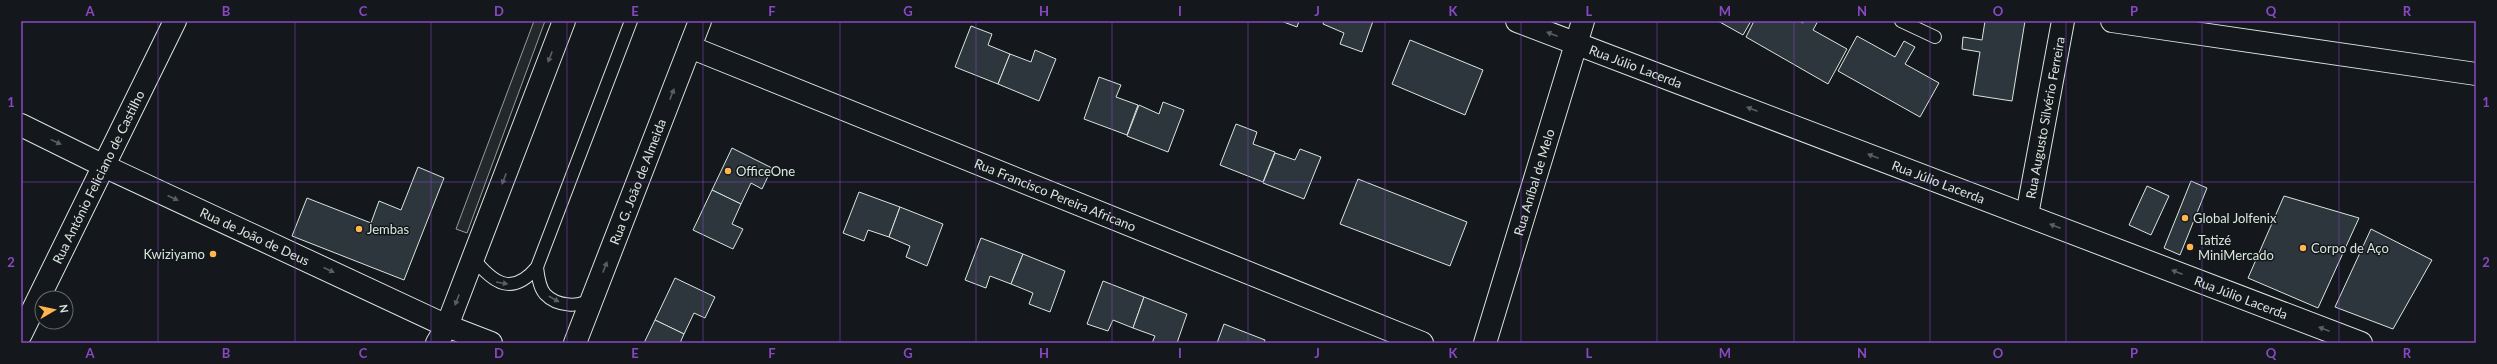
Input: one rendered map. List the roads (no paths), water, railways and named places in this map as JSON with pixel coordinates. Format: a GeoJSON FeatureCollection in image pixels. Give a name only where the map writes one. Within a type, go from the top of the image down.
{"type":"FeatureCollection","features":[{"type":"Feature","properties":{"kind":"street","name":"Rua António Feliciano de Castilho"},"geometry":{"type":"LineString","coordinates":[[21,334],[175,21]]}},
{"type":"Feature","properties":{"kind":"street"},"geometry":{"type":"LineString","coordinates":[[442,334],[473,258],[564,21]]}},
{"type":"Feature","properties":{"kind":"street","name":"Rua G. João de Almeida"},"geometry":{"type":"LineString","coordinates":[[576,343],[700,21]]}},
{"type":"Feature","properties":{"kind":"street","name":"Rua Júlio Lacerda"},"geometry":{"type":"LineString","coordinates":[[1517,21],[2361,343]]}},
{"type":"Feature","properties":{"kind":"street","name":"Rua Aníbal de Melo"},"geometry":{"type":"LineString","coordinates":[[1485,343],[1583,21]]}},
{"type":"Feature","properties":{"kind":"street","name":"Rua Augusto Silvério Ferreira"},"geometry":{"type":"LineString","coordinates":[[2027,215],[2062,21]]}},
{"type":"Feature","properties":{"kind":"street"},"geometry":{"type":"LineString","coordinates":[[2112,21],[2476,74]]}},
{"type":"Feature","properties":{"kind":"street","name":"Rua Francisco Pereira Africano"},"geometry":{"type":"LineString","coordinates":[[690,47],[1422,343]]}},
{"type":"Feature","properties":{"kind":"street","name":"Rua de João de Deus"},"geometry":{"type":"LineString","coordinates":[[21,125],[442,334],[491,343]]}},
{"type":"Feature","properties":{"kind":"lane"},"geometry":{"type":"LineString","coordinates":[[473,258],[495,282],[505,284],[524,280],[537,267],[631,21]]}},
{"type":"Feature","properties":{"kind":"lane"},"geometry":{"type":"LineString","coordinates":[[1901,21],[1935,37]]}},
{"type":"Feature","properties":{"kind":"lane"},"geometry":{"type":"LineString","coordinates":[[537,267],[540,286],[545,294],[561,303],[582,303],[592,299],[596,290]]}},
{"type":"Feature","properties":{"kind":"place","name":"OfficeOne"},"geometry":{"type":"Point","coordinates":[728,171]}},
{"type":"Feature","properties":{"kind":"place","name":"Global Jolfenix"},"geometry":{"type":"Point","coordinates":[2185,218]}},
{"type":"Feature","properties":{"kind":"place","name":"Jembas"},"geometry":{"type":"Point","coordinates":[359,229]}},
{"type":"Feature","properties":{"kind":"place","name":"Tatizé MiniMercado"},"geometry":{"type":"Point","coordinates":[2190,247]}},
{"type":"Feature","properties":{"kind":"place","name":"Corpo de Aço"},"geometry":{"type":"Point","coordinates":[2303,248]}},
{"type":"Feature","properties":{"kind":"place","name":"Kwiziyamo"},"geometry":{"type":"Point","coordinates":[213,254]}}]}
